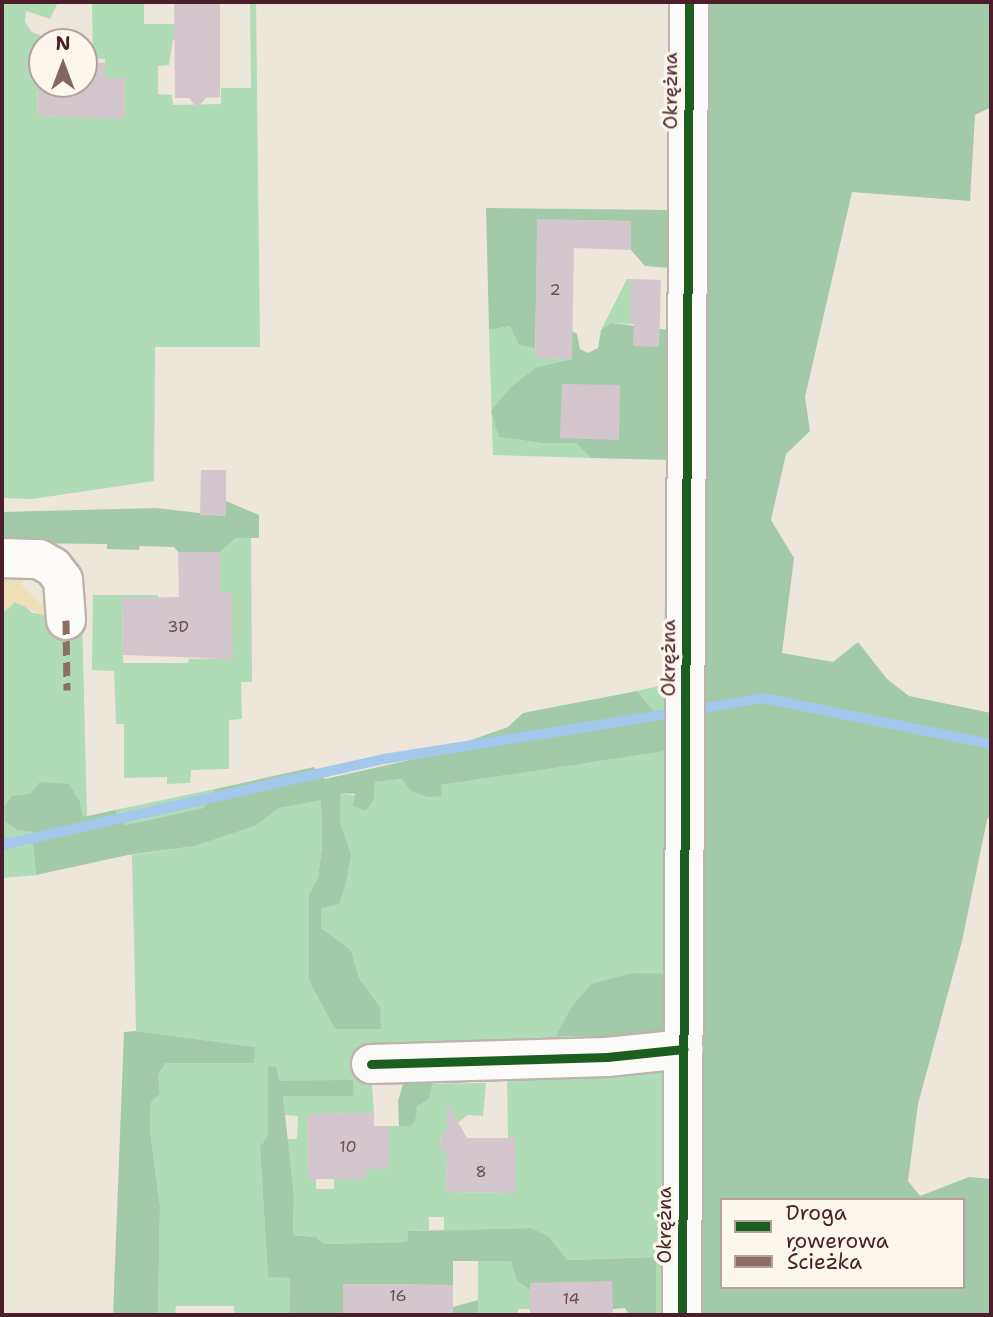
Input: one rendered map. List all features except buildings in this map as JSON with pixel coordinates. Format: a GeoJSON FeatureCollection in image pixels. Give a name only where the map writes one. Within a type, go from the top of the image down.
{"type":"FeatureCollection","features":[{"type":"Feature","properties":{"kind":"street","name":"Okrężna"},"geometry":{"type":"LineString","coordinates":[[682,1315],[689,2]]}},
{"type":"Feature","properties":{"kind":"street"},"geometry":{"type":"LineString","coordinates":[[2,558],[39,559],[52,567],[63,580],[66,620]]}},
{"type":"Feature","properties":{"kind":"street"},"geometry":{"type":"LineString","coordinates":[[371,1063],[607,1057],[684,1049]]}},
{"type":"Feature","properties":{"kind":"green space"},"geometry":{"type":"Polygon","coordinates":[[[2,2],[58,2],[50,19],[26,11],[25,22],[29,28],[28,98],[38,98],[37,116],[124,118],[125,78],[105,78],[105,59],[98,58],[98,28],[92,28],[92,2],[144,2],[144,24],[177,24],[178,38],[173,40],[169,65],[158,66],[158,94],[172,95],[173,105],[221,104],[221,88],[251,88],[250,2],[256,2],[260,347],[155,347],[154,481],[32,499],[2,498],[2,2]]]}},
{"type":"Feature","properties":{"kind":"green space"},"geometry":{"type":"Polygon","coordinates":[[[668,2],[681,2],[676,974],[556,1036],[661,1037],[370,1060],[374,1113],[307,1114],[308,1179],[316,1179],[316,1189],[334,1189],[334,1179],[366,1169],[388,1169],[389,1126],[410,1126],[411,1084],[486,1083],[483,1116],[468,1115],[441,1135],[440,1148],[447,1152],[446,1192],[514,1193],[515,1138],[508,1138],[507,1074],[674,1064],[674,1315],[656,1315],[655,1257],[531,1261],[530,1228],[444,1230],[444,1217],[429,1217],[429,1230],[408,1231],[407,1242],[324,1244],[316,1237],[293,1235],[294,1197],[287,1139],[297,1139],[298,1116],[285,1115],[283,1096],[354,1096],[353,1081],[279,1081],[268,1066],[268,1137],[260,1147],[268,1276],[290,1278],[289,1315],[234,1315],[234,1306],[176,1306],[175,1315],[158,1315],[160,1207],[150,1129],[151,1101],[160,1094],[158,1075],[166,1063],[254,1063],[254,1047],[136,1031],[132,855],[195,846],[255,826],[279,808],[321,799],[322,846],[318,878],[309,894],[325,1006],[336,1029],[380,1007],[359,978],[351,950],[321,928],[321,908],[351,854],[340,822],[341,793],[374,799],[375,782],[402,779],[441,796],[440,785],[673,750],[661,719],[637,691],[663,685],[668,460],[668,2]]]}},
{"type":"Feature","properties":{"kind":"green space"},"geometry":{"type":"Polygon","coordinates":[[[700,2],[991,2],[991,107],[975,115],[970,201],[852,192],[805,397],[810,431],[786,454],[771,520],[794,558],[782,653],[833,662],[858,642],[887,679],[909,696],[991,713],[991,813],[987,820],[962,941],[918,1104],[908,1181],[920,1196],[969,1177],[991,1179],[991,1315],[691,1315],[700,2]]]}},
{"type":"Feature","properties":{"kind":"green space"},"geometry":{"type":"Polygon","coordinates":[[[486,208],[669,210],[670,268],[645,266],[631,250],[631,221],[538,220],[535,348],[519,345],[510,326],[489,330],[486,208]]]}},
{"type":"Feature","properties":{"kind":"green space"},"geometry":{"type":"Polygon","coordinates":[[[627,279],[638,280],[630,324],[611,323],[601,330],[627,279]]]}},
{"type":"Feature","properties":{"kind":"green space"},"geometry":{"type":"Polygon","coordinates":[[[611,323],[669,330],[668,460],[591,458],[576,443],[541,443],[499,437],[491,411],[510,388],[537,367],[572,359],[572,331],[577,334],[580,349],[588,353],[598,348],[601,330],[611,323]]]}},
{"type":"Feature","properties":{"kind":"green space"},"geometry":{"type":"Polygon","coordinates":[[[510,326],[535,348],[535,358],[572,359],[537,367],[499,437],[541,443],[576,443],[591,458],[493,455],[489,330],[510,326]]]}},
{"type":"Feature","properties":{"kind":"green space"},"geometry":{"type":"Polygon","coordinates":[[[226,501],[259,515],[259,538],[236,538],[220,552],[178,552],[174,547],[140,546],[139,550],[107,549],[107,544],[2,543],[2,512],[156,508],[226,516],[226,501]]]}},
{"type":"Feature","properties":{"kind":"green space"},"geometry":{"type":"Polygon","coordinates":[[[236,538],[251,538],[252,682],[241,682],[242,719],[229,720],[229,769],[191,770],[190,783],[167,784],[167,777],[124,778],[124,724],[116,724],[114,671],[92,670],[93,595],[158,595],[158,598],[122,599],[123,663],[188,663],[189,659],[232,658],[232,593],[220,592],[220,552],[236,538]]]}},
{"type":"Feature","properties":{"kind":"green space"},"geometry":{"type":"Polygon","coordinates":[[[15,602],[23,604],[32,613],[82,618],[87,817],[83,817],[80,802],[30,794],[17,830],[32,832],[36,875],[2,878],[2,614],[15,602]]]}},
{"type":"Feature","properties":{"kind":"green space"},"geometry":{"type":"Polygon","coordinates":[[[637,691],[661,719],[673,723],[673,750],[441,785],[442,796],[428,797],[411,791],[402,779],[375,782],[374,799],[366,811],[353,806],[355,794],[341,793],[340,822],[351,854],[339,904],[321,908],[321,928],[351,950],[359,978],[380,1007],[381,1029],[335,1029],[309,980],[309,894],[318,878],[322,846],[321,800],[279,808],[255,826],[195,846],[128,855],[36,875],[32,832],[17,830],[5,821],[4,808],[12,796],[30,794],[40,782],[69,784],[80,802],[83,817],[115,810],[126,825],[203,808],[215,789],[314,767],[325,779],[423,757],[508,727],[523,713],[637,691]]]}},
{"type":"Feature","properties":{"kind":"green space"},"geometry":{"type":"Polygon","coordinates":[[[215,789],[203,808],[126,825],[115,810],[215,789]]]}},
{"type":"Feature","properties":{"kind":"green space"},"geometry":{"type":"Polygon","coordinates":[[[632,973],[676,974],[672,1026],[661,1037],[556,1036],[571,1008],[591,984],[632,973]]]}},
{"type":"Feature","properties":{"kind":"green space"},"geometry":{"type":"Polygon","coordinates":[[[136,1031],[255,1047],[254,1063],[166,1063],[158,1075],[160,1094],[151,1102],[150,1129],[160,1207],[158,1315],[113,1315],[124,1032],[136,1031]]]}},
{"type":"Feature","properties":{"kind":"green space"},"geometry":{"type":"Polygon","coordinates":[[[268,1066],[276,1067],[279,1081],[353,1080],[354,1096],[283,1096],[294,1197],[293,1235],[316,1237],[324,1244],[407,1242],[408,1231],[531,1228],[549,1237],[567,1260],[656,1257],[656,1315],[629,1315],[625,1308],[613,1309],[530,1290],[517,1281],[511,1261],[453,1261],[453,1285],[343,1284],[343,1315],[289,1315],[290,1278],[268,1277],[260,1147],[268,1136],[268,1066]]]}},
{"type":"Feature","properties":{"kind":"green space"},"geometry":{"type":"Polygon","coordinates":[[[409,1075],[423,1075],[432,1084],[429,1099],[417,1106],[415,1121],[410,1127],[399,1126],[398,1101],[409,1075]]]}},
{"type":"Feature","properties":{"kind":"green space"},"geometry":{"type":"Polygon","coordinates":[[[478,1261],[512,1261],[517,1281],[530,1290],[530,1309],[518,1309],[518,1315],[478,1315],[478,1261]]]}},
{"type":"Feature","properties":{"kind":"green space"},"geometry":{"type":"Polygon","coordinates":[[[478,1300],[478,1315],[453,1315],[453,1307],[478,1300]]]}},
{"type":"Feature","properties":{"kind":"sand"},"geometry":{"type":"Polygon","coordinates":[[[2,570],[30,573],[21,584],[41,604],[50,596],[50,619],[15,602],[2,614],[2,570]]]}},
{"type":"Feature","properties":{"kind":"waterway"},"geometry":{"type":"LineString","coordinates":[[693,710],[763,698],[991,744]]}},
{"type":"Feature","properties":{"kind":"waterway"},"geometry":{"type":"LineString","coordinates":[[2,845],[384,759],[663,715]]}},
{"type":"Feature","properties":{"kind":"marked path"},"geometry":{"type":"LineString","coordinates":[[66,620],[67,690]]}},
{"type":"Feature","properties":{"kind":"cycle path"},"geometry":{"type":"LineString","coordinates":[[682,1315],[689,2]]}},
{"type":"Feature","properties":{"kind":"cycle path"},"geometry":{"type":"LineString","coordinates":[[371,1064],[607,1057],[684,1049]]}}]}
